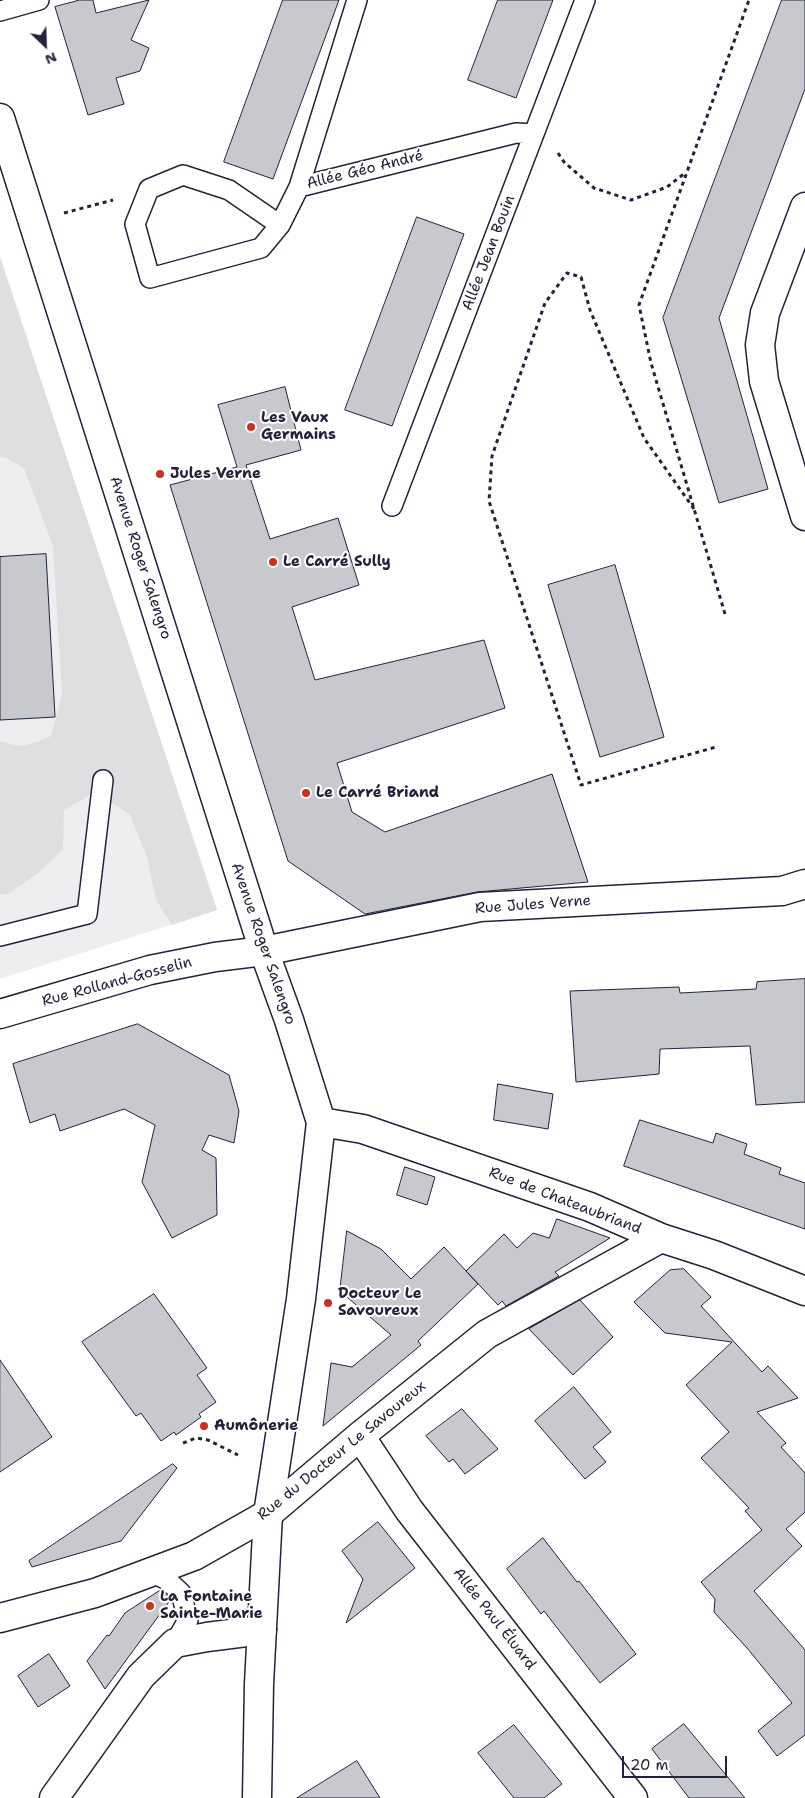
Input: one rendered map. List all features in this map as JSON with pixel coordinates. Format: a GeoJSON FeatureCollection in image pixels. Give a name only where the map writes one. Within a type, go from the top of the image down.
{"type":"FeatureCollection","features":[{"type":"Feature","properties":{"kind":"street","name":"Avenue Roger Salengro"},"geometry":{"type":"LineString","coordinates":[[0,118],[264,951],[289,1020],[321,1122],[301,1299],[268,1514],[259,1684],[257,1798]]}},
{"type":"Feature","properties":{"kind":"street"},"geometry":{"type":"LineString","coordinates":[[805,207],[765,313],[760,345],[764,381],[805,516]]}},
{"type":"Feature","properties":{"kind":"street","name":"Rue Jules Verne"},"geometry":{"type":"LineString","coordinates":[[264,951],[480,907],[782,891],[805,884]]}},
{"type":"Feature","properties":{"kind":"street","name":"Rue Rolland-Gosselin"},"geometry":{"type":"LineString","coordinates":[[0,1014],[150,970],[215,957],[264,951]]}},
{"type":"Feature","properties":{"kind":"street","name":"Rue de Chateaubriand"},"geometry":{"type":"LineString","coordinates":[[321,1122],[363,1129],[590,1207],[661,1238],[714,1255],[805,1291]]}},
{"type":"Feature","properties":{"kind":"street","name":"Rue du Docteur Le Savoureux"},"geometry":{"type":"LineString","coordinates":[[0,1618],[95,1593],[194,1556],[268,1514],[360,1436],[487,1334],[661,1238]]}},
{"type":"Feature","properties":{"kind":"street","name":"Allée Paul Éluard"},"geometry":{"type":"LineString","coordinates":[[360,1436],[408,1510],[633,1798]]}},
{"type":"Feature","properties":{"kind":"street"},"geometry":{"type":"LineString","coordinates":[[54,1798],[141,1676],[175,1643],[262,1630]]}},
{"type":"Feature","properties":{"kind":"lane"},"geometry":{"type":"LineString","coordinates":[[0,12],[39,0]]}},
{"type":"Feature","properties":{"kind":"lane","name":"Allée Géo André"},"geometry":{"type":"LineString","coordinates":[[299,187],[357,0]]}},
{"type":"Feature","properties":{"kind":"lane","name":"Allée Jean Bouin"},"geometry":{"type":"LineString","coordinates":[[392,506],[585,0]]}},
{"type":"Feature","properties":{"kind":"lane","name":"Allée Géo André"},"geometry":{"type":"LineString","coordinates":[[299,187],[516,133],[534,134]]}},
{"type":"Feature","properties":{"kind":"lane"},"geometry":{"type":"LineString","coordinates":[[280,225],[229,190],[182,175],[149,189],[135,224],[150,278],[261,248],[280,225],[299,187]]}},
{"type":"Feature","properties":{"kind":"lane"},"geometry":{"type":"LineString","coordinates":[[0,936],[87,914],[103,780]]}},
{"type":"Feature","properties":{"kind":"lane"},"geometry":{"type":"LineString","coordinates":[[151,1572],[167,1580],[181,1593],[188,1620],[175,1643]]}},
{"type":"Feature","properties":{"kind":"path"},"geometry":{"type":"LineString","coordinates":[[725,614],[651,363],[639,305],[749,0]]}},
{"type":"Feature","properties":{"kind":"path"},"geometry":{"type":"LineString","coordinates":[[534,134],[549,139],[564,162],[594,188],[631,200],[668,187],[686,173]]}},
{"type":"Feature","properties":{"kind":"path"},"geometry":{"type":"LineString","coordinates":[[33,220],[148,191]]}},
{"type":"Feature","properties":{"kind":"path"},"geometry":{"type":"LineString","coordinates":[[694,509],[644,438],[590,310],[581,277],[567,273],[545,303],[492,456],[489,501],[581,784],[716,747]]}},
{"type":"Feature","properties":{"kind":"path"},"geometry":{"type":"LineString","coordinates":[[183,1443],[196,1438],[202,1439],[238,1455]]}},
{"type":"Feature","properties":{"kind":"shaded area"},"geometry":{"type":"Polygon","coordinates":[[[0,257],[217,910],[0,979],[0,257]]]}},
{"type":"Feature","properties":{"kind":"shaded area"},"geometry":{"type":"Polygon","coordinates":[[[0,257],[217,910],[172,925],[156,900],[147,857],[130,815],[96,792],[64,810],[63,850],[38,873],[8,894],[0,894],[0,741],[14,745],[26,745],[51,736],[62,694],[53,546],[24,468],[4,457],[0,457],[0,257]]]}},
{"type":"Feature","properties":{"kind":"building"},"geometry":{"type":"Polygon","coordinates":[[[80,0],[93,0],[96,13],[149,0],[131,40],[149,48],[140,71],[116,78],[124,104],[88,115],[55,7],[80,0]]]}},
{"type":"Feature","properties":{"kind":"building"},"geometry":{"type":"Polygon","coordinates":[[[283,0],[339,0],[273,179],[224,162],[283,0]]]}},
{"type":"Feature","properties":{"kind":"building"},"geometry":{"type":"Polygon","coordinates":[[[498,0],[553,0],[516,98],[468,80],[498,0]]]}},
{"type":"Feature","properties":{"kind":"building"},"geometry":{"type":"Polygon","coordinates":[[[782,0],[805,0],[805,89],[719,318],[768,489],[719,503],[663,318],[782,0]]]}},
{"type":"Feature","properties":{"kind":"building"},"geometry":{"type":"Polygon","coordinates":[[[417,217],[464,234],[392,426],[345,410],[417,217]]]}},
{"type":"Feature","properties":{"kind":"building","name":"Le Carré Briand"},"geometry":{"type":"Polygon","coordinates":[[[285,387],[301,450],[246,465],[270,539],[338,518],[359,585],[292,607],[315,680],[484,640],[505,708],[337,763],[352,812],[385,832],[552,774],[588,882],[477,892],[365,914],[288,861],[170,485],[237,467],[218,405],[285,387]]]}},
{"type":"Feature","properties":{"kind":"building"},"geometry":{"type":"Polygon","coordinates":[[[46,554],[55,717],[0,720],[0,557],[46,554]]]}},
{"type":"Feature","properties":{"kind":"building"},"geometry":{"type":"Polygon","coordinates":[[[615,565],[664,737],[600,757],[548,585],[615,565]]]}},
{"type":"Feature","properties":{"kind":"building"},"geometry":{"type":"Polygon","coordinates":[[[805,979],[805,1102],[756,1105],[750,1046],[660,1049],[659,1074],[576,1082],[570,991],[679,987],[680,993],[756,989],[757,982],[805,979]]]}},
{"type":"Feature","properties":{"kind":"building"},"geometry":{"type":"Polygon","coordinates":[[[138,1024],[229,1075],[239,1111],[234,1143],[209,1135],[202,1150],[216,1158],[217,1215],[172,1238],[142,1182],[155,1125],[124,1109],[60,1131],[55,1114],[30,1123],[13,1064],[138,1024]]]}},
{"type":"Feature","properties":{"kind":"building"},"geometry":{"type":"Polygon","coordinates":[[[498,1084],[553,1094],[548,1129],[494,1120],[498,1084]]]}},
{"type":"Feature","properties":{"kind":"building"},"geometry":{"type":"Polygon","coordinates":[[[640,1120],[713,1143],[716,1133],[747,1144],[744,1154],[781,1168],[779,1174],[805,1183],[805,1229],[624,1166],[640,1120]]]}},
{"type":"Feature","properties":{"kind":"building"},"geometry":{"type":"Polygon","coordinates":[[[405,1167],[435,1177],[427,1205],[397,1195],[405,1167]]]}},
{"type":"Feature","properties":{"kind":"building"},"geometry":{"type":"Polygon","coordinates":[[[557,1219],[610,1238],[555,1272],[559,1276],[506,1306],[502,1301],[498,1305],[466,1271],[504,1234],[517,1248],[533,1233],[549,1238],[557,1219]]]}},
{"type":"Feature","properties":{"kind":"building"},"geometry":{"type":"Polygon","coordinates":[[[347,1231],[381,1249],[411,1279],[444,1247],[478,1284],[418,1341],[421,1345],[323,1426],[331,1363],[352,1367],[391,1335],[340,1291],[347,1231]]]}},
{"type":"Feature","properties":{"kind":"building"},"geometry":{"type":"Polygon","coordinates":[[[684,1269],[711,1297],[701,1306],[762,1372],[768,1366],[798,1398],[757,1412],[786,1443],[781,1447],[805,1473],[805,1512],[786,1529],[802,1546],[754,1591],[805,1650],[805,1735],[777,1756],[758,1731],[792,1703],[747,1648],[714,1612],[715,1599],[701,1582],[762,1530],[745,1511],[749,1508],[701,1458],[729,1432],[686,1385],[732,1342],[665,1333],[634,1302],[670,1270],[684,1269]]]}},
{"type":"Feature","properties":{"kind":"building"},"geometry":{"type":"Polygon","coordinates":[[[154,1294],[207,1368],[197,1375],[216,1402],[199,1414],[201,1417],[176,1435],[174,1432],[161,1441],[141,1413],[136,1416],[82,1342],[154,1294]]]}},
{"type":"Feature","properties":{"kind":"building"},"geometry":{"type":"Polygon","coordinates":[[[580,1300],[613,1337],[573,1375],[529,1329],[580,1300]]]}},
{"type":"Feature","properties":{"kind":"building"},"geometry":{"type":"Polygon","coordinates":[[[0,1360],[52,1437],[0,1472],[0,1360]]]}},
{"type":"Feature","properties":{"kind":"building"},"geometry":{"type":"Polygon","coordinates":[[[574,1387],[611,1432],[593,1447],[606,1462],[585,1479],[535,1421],[574,1387]]]}},
{"type":"Feature","properties":{"kind":"building"},"geometry":{"type":"Polygon","coordinates":[[[462,1409],[498,1449],[465,1474],[453,1459],[449,1462],[426,1436],[462,1409]]]}},
{"type":"Feature","properties":{"kind":"building"},"geometry":{"type":"Polygon","coordinates":[[[173,1464],[177,1468],[121,1541],[32,1567],[29,1561],[173,1464]]]}},
{"type":"Feature","properties":{"kind":"building"},"geometry":{"type":"Polygon","coordinates":[[[378,1522],[415,1568],[346,1623],[363,1579],[342,1551],[378,1522]]]}},
{"type":"Feature","properties":{"kind":"building"},"geometry":{"type":"Polygon","coordinates":[[[543,1538],[636,1654],[600,1683],[544,1611],[541,1614],[507,1569],[543,1538]]]}},
{"type":"Feature","properties":{"kind":"building"},"geometry":{"type":"Polygon","coordinates":[[[161,1590],[171,1599],[105,1689],[87,1661],[107,1635],[109,1636],[125,1613],[161,1590]]]}},
{"type":"Feature","properties":{"kind":"building"},"geometry":{"type":"Polygon","coordinates":[[[49,1654],[70,1686],[38,1707],[18,1676],[49,1654]]]}},
{"type":"Feature","properties":{"kind":"building"},"geometry":{"type":"Polygon","coordinates":[[[684,1724],[745,1798],[689,1798],[652,1749],[684,1724]]]}},
{"type":"Feature","properties":{"kind":"building"},"geometry":{"type":"Polygon","coordinates":[[[514,1725],[562,1784],[544,1798],[514,1798],[478,1753],[514,1725]]]}},
{"type":"Feature","properties":{"kind":"building"},"geometry":{"type":"Polygon","coordinates":[[[357,1761],[380,1798],[297,1798],[357,1761]]]}},
{"type":"Feature","properties":{"kind":"place","name":"Les Vaux Germains"},"geometry":{"type":"Point","coordinates":[251,427]}},
{"type":"Feature","properties":{"kind":"place","name":"Jules Verne"},"geometry":{"type":"Point","coordinates":[160,474]}},
{"type":"Feature","properties":{"kind":"place","name":"Le Carré Sully"},"geometry":{"type":"Point","coordinates":[273,562]}},
{"type":"Feature","properties":{"kind":"place","name":"Le Carré Briand"},"geometry":{"type":"Point","coordinates":[306,793]}},
{"type":"Feature","properties":{"kind":"place","name":"Docteur Le Savoureux"},"geometry":{"type":"Point","coordinates":[328,1303]}},
{"type":"Feature","properties":{"kind":"place","name":"Aumônerie"},"geometry":{"type":"Point","coordinates":[204,1426]}},
{"type":"Feature","properties":{"kind":"place","name":"La Fontaine Sainte-Marie"},"geometry":{"type":"Point","coordinates":[150,1606]}}]}
